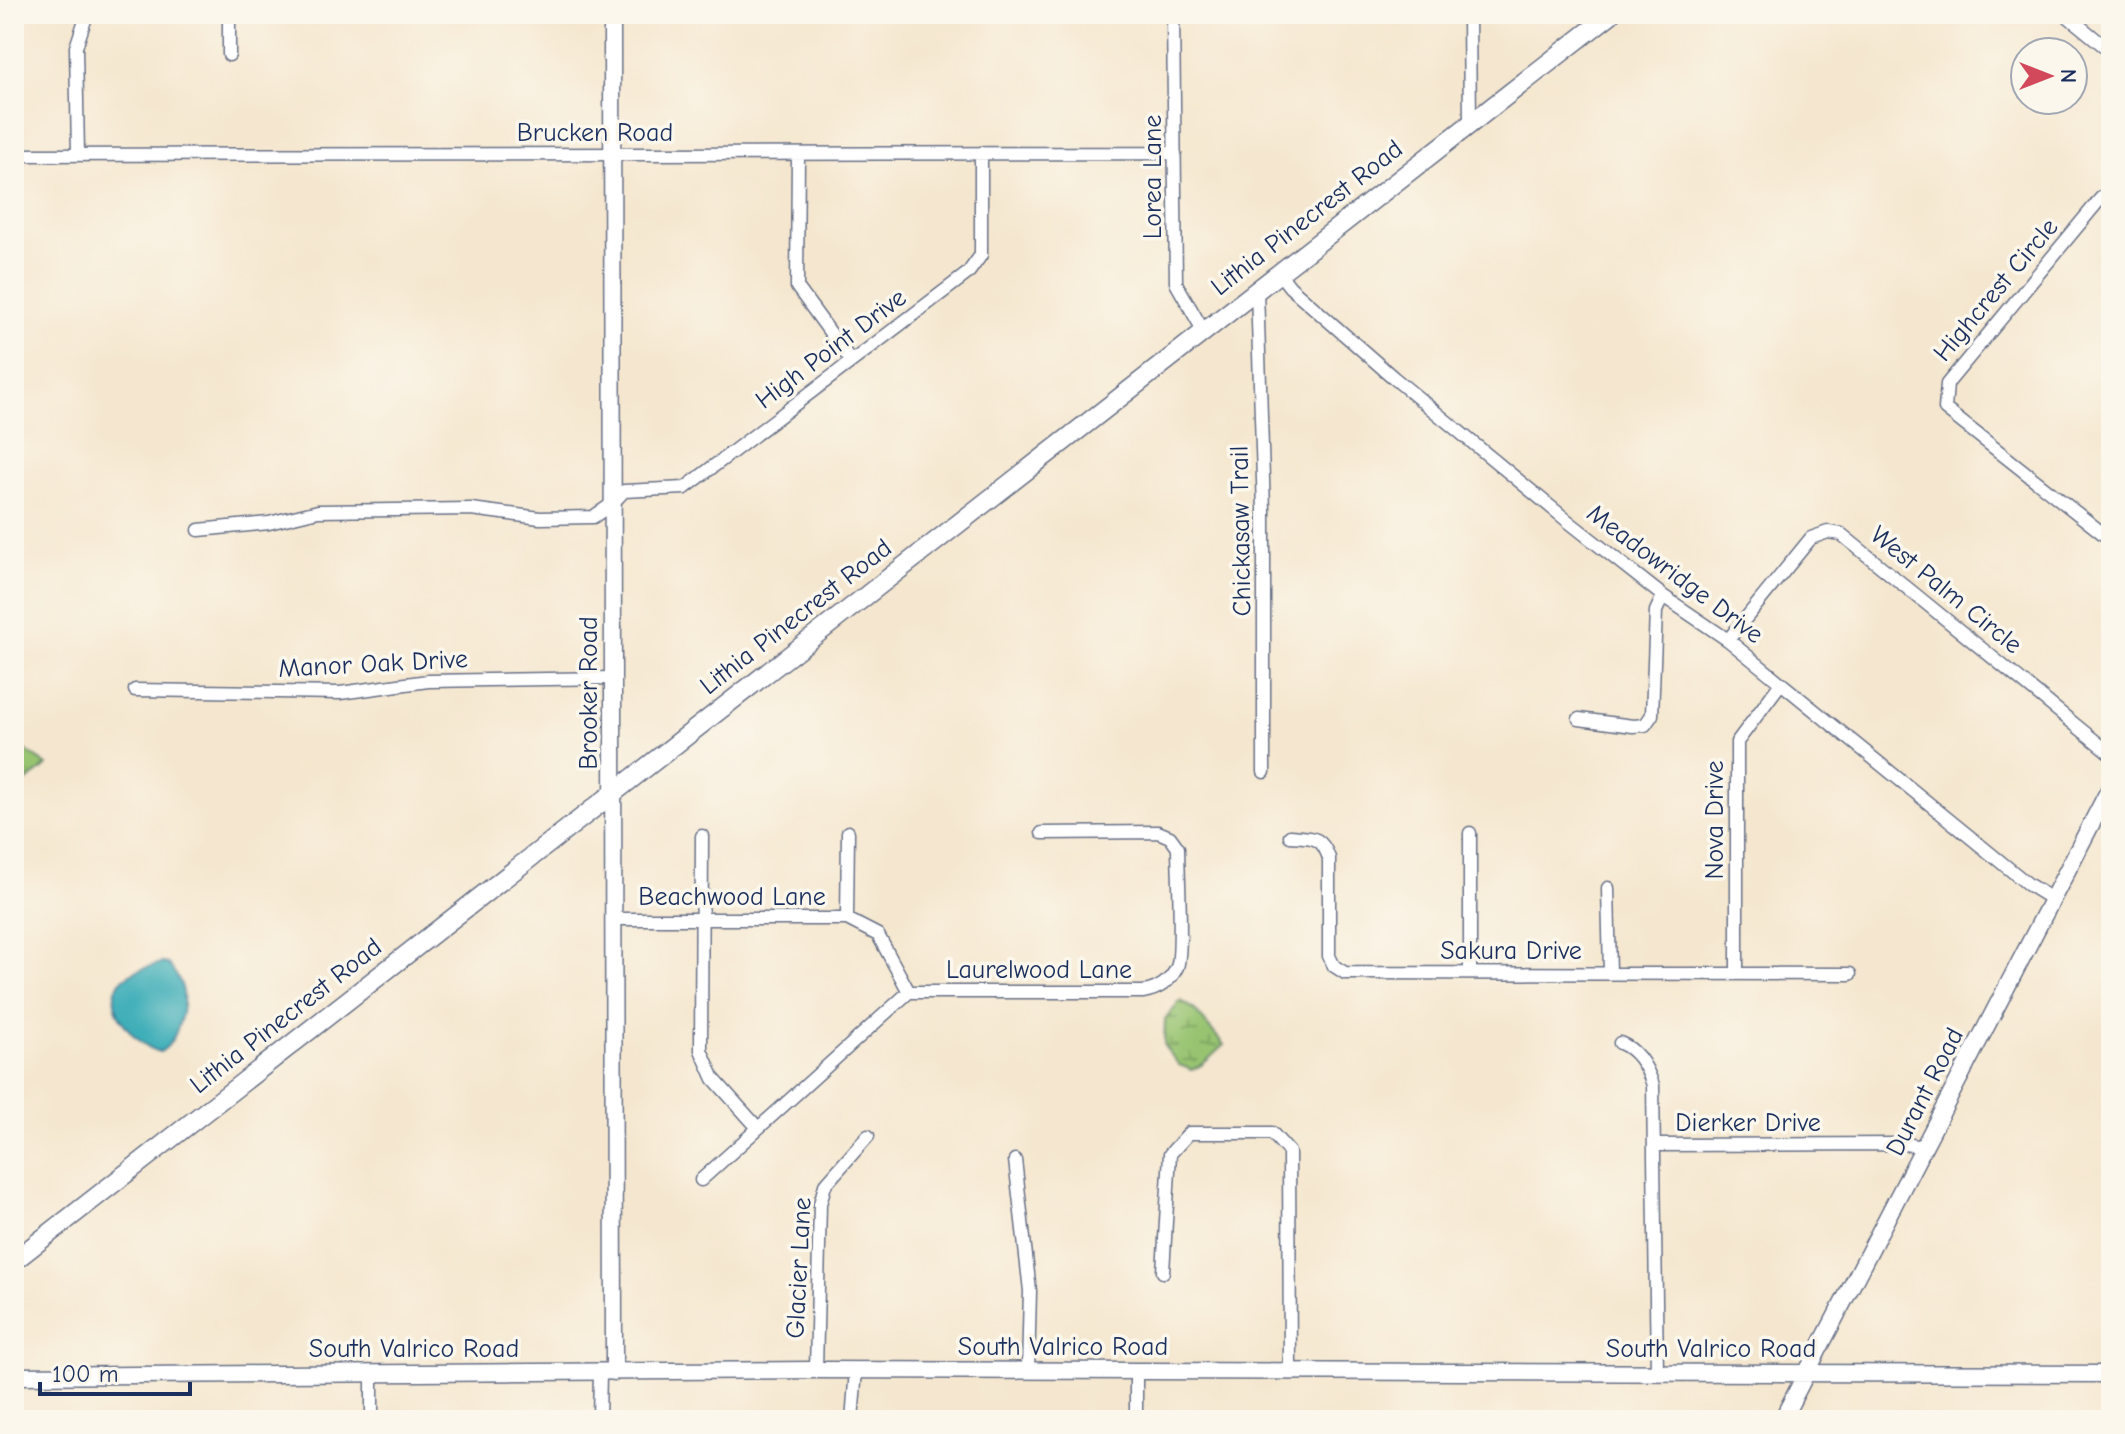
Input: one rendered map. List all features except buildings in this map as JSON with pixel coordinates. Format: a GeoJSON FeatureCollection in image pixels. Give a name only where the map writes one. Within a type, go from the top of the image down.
{"type":"FeatureCollection","features":[{"type":"Feature","properties":{"kind":"main road","name":"Lithia Pinecrest Road"},"geometry":{"type":"LineString","coordinates":[[14,1261],[1611,14]]}},
{"type":"Feature","properties":{"kind":"street"},"geometry":{"type":"LineString","coordinates":[[78,154],[76,47],[87,14]]}},
{"type":"Feature","properties":{"kind":"street"},"geometry":{"type":"LineString","coordinates":[[229,14],[229,55]]}},
{"type":"Feature","properties":{"kind":"street","name":"Brooker Road"},"geometry":{"type":"LineString","coordinates":[[607,1372],[614,919],[612,14]]}},
{"type":"Feature","properties":{"kind":"street","name":"Lorea Lane"},"geometry":{"type":"LineString","coordinates":[[1173,14],[1176,283],[1204,332]]}},
{"type":"Feature","properties":{"kind":"street"},"geometry":{"type":"LineString","coordinates":[[1469,14],[1470,124]]}},
{"type":"Feature","properties":{"kind":"street"},"geometry":{"type":"LineString","coordinates":[[2065,14],[2109,50]]}},
{"type":"Feature","properties":{"kind":"street","name":"High Point Drive"},"geometry":{"type":"LineString","coordinates":[[199,530],[269,523],[318,511],[471,509],[540,518],[593,517],[624,491],[685,488],[968,273],[981,255],[981,153]]}},
{"type":"Feature","properties":{"kind":"street","name":"Brucken Road"},"geometry":{"type":"LineString","coordinates":[[14,155],[1175,153]]}},
{"type":"Feature","properties":{"kind":"street"},"geometry":{"type":"LineString","coordinates":[[798,154],[797,287],[851,361]]}},
{"type":"Feature","properties":{"kind":"street","name":"Highcrest Circle"},"geometry":{"type":"LineString","coordinates":[[2111,194],[2101,198],[1947,384],[1945,409],[2111,540]]}},
{"type":"Feature","properties":{"kind":"street","name":"Meadowridge Drive"},"geometry":{"type":"LineString","coordinates":[[1279,273],[1290,287],[1394,378],[1663,596],[1728,640],[2029,885],[2052,899]]}},
{"type":"Feature","properties":{"kind":"street","name":"Chickasaw Trail"},"geometry":{"type":"LineString","coordinates":[[1257,290],[1264,511],[1264,772]]}},
{"type":"Feature","properties":{"kind":"street","name":"West Palm Circle"},"geometry":{"type":"LineString","coordinates":[[1728,640],[1811,538],[1835,532],[1846,537],[2111,754]]}},
{"type":"Feature","properties":{"kind":"street"},"geometry":{"type":"LineString","coordinates":[[1579,719],[1633,726],[1645,725],[1652,715],[1656,611],[1663,596]]}},
{"type":"Feature","properties":{"kind":"street","name":"Manor Oak Drive"},"geometry":{"type":"LineString","coordinates":[[135,690],[340,693],[428,681],[614,678]]}},
{"type":"Feature","properties":{"kind":"street","name":"Nova Drive"},"geometry":{"type":"LineString","coordinates":[[1737,972],[1737,742],[1781,683]]}},
{"type":"Feature","properties":{"kind":"street","name":"Durant Road"},"geometry":{"type":"LineString","coordinates":[[1782,1420],[2111,786]]}},
{"type":"Feature","properties":{"kind":"street"},"geometry":{"type":"LineString","coordinates":[[847,919],[848,832]]}},
{"type":"Feature","properties":{"kind":"street","name":"Laurelwood Lane"},"geometry":{"type":"LineString","coordinates":[[701,1180],[909,992],[1143,992],[1158,989],[1172,975],[1178,964],[1178,848],[1175,841],[1158,832],[1042,833]]}},
{"type":"Feature","properties":{"kind":"street"},"geometry":{"type":"LineString","coordinates":[[1470,833],[1470,973]]}},
{"type":"Feature","properties":{"kind":"street"},"geometry":{"type":"LineString","coordinates":[[702,836],[701,1050],[714,1079],[758,1128]]}},
{"type":"Feature","properties":{"kind":"street","name":"Sakura Drive"},"geometry":{"type":"LineString","coordinates":[[1290,836],[1315,838],[1324,844],[1329,858],[1329,956],[1334,966],[1345,973],[1850,974]]}},
{"type":"Feature","properties":{"kind":"street"},"geometry":{"type":"LineString","coordinates":[[1608,888],[1610,973]]}},
{"type":"Feature","properties":{"kind":"street","name":"Beachwood Lane"},"geometry":{"type":"LineString","coordinates":[[614,919],[847,919],[878,935],[909,992]]}},
{"type":"Feature","properties":{"kind":"street"},"geometry":{"type":"LineString","coordinates":[[1620,1043],[1646,1064],[1653,1085],[1655,1145]]}},
{"type":"Feature","properties":{"kind":"street"},"geometry":{"type":"LineString","coordinates":[[1163,1272],[1170,1154],[1189,1133],[1272,1133],[1289,1152],[1290,1371]]}},
{"type":"Feature","properties":{"kind":"street","name":"Glacier Lane"},"geometry":{"type":"LineString","coordinates":[[816,1370],[820,1204],[825,1185],[868,1136]]}},
{"type":"Feature","properties":{"kind":"street","name":"Dierker Drive"},"geometry":{"type":"LineString","coordinates":[[1657,1373],[1655,1145],[1905,1144],[1924,1147]]}},
{"type":"Feature","properties":{"kind":"street"},"geometry":{"type":"LineString","coordinates":[[1015,1160],[1030,1291],[1028,1371]]}},
{"type":"Feature","properties":{"kind":"street","name":"South Valrico Road"},"geometry":{"type":"LineString","coordinates":[[14,1376],[816,1370],[2111,1374]]}},
{"type":"Feature","properties":{"kind":"street"},"geometry":{"type":"LineString","coordinates":[[852,1420],[856,1370]]}},
{"type":"Feature","properties":{"kind":"street"},"geometry":{"type":"LineString","coordinates":[[372,1372],[372,1420]]}},
{"type":"Feature","properties":{"kind":"street"},"geometry":{"type":"LineString","coordinates":[[599,1420],[607,1372]]}},
{"type":"Feature","properties":{"kind":"street"},"geometry":{"type":"LineString","coordinates":[[1136,1372],[1136,1420]]}},
{"type":"Feature","properties":{"kind":"green space"},"geometry":{"type":"Polygon","coordinates":[[[14,729],[25,750],[47,765],[14,793],[14,729]]]}},
{"type":"Feature","properties":{"kind":"green space"},"geometry":{"type":"Polygon","coordinates":[[[1180,1001],[1193,1008],[1224,1045],[1192,1070],[1179,1065],[1164,1046],[1165,1020],[1180,1001]]]}},
{"type":"Feature","properties":{"kind":"water"},"geometry":{"type":"Polygon","coordinates":[[[162,963],[168,964],[178,978],[183,1000],[175,1035],[160,1052],[143,1043],[126,1027],[116,1007],[115,996],[117,987],[125,977],[162,963]]]}}]}
